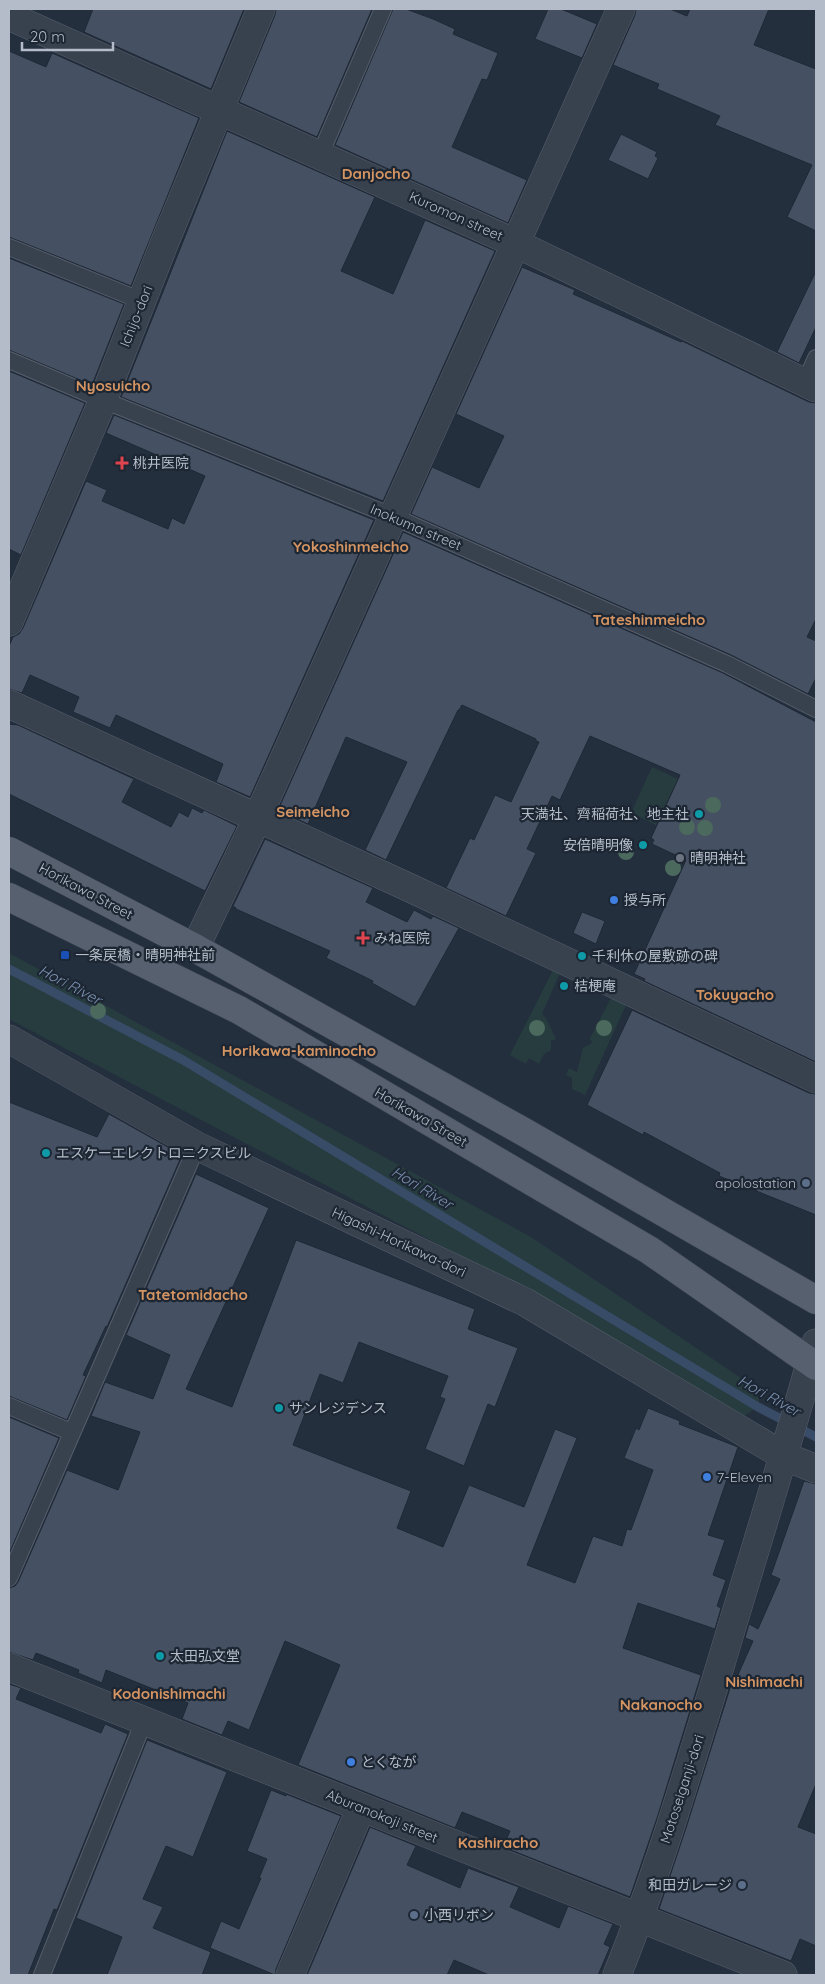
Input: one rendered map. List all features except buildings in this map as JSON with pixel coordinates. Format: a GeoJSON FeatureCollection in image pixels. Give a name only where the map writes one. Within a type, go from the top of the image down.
{"type":"FeatureCollection","features":[{"type":"Feature","properties":{"kind":"main road","name":"Horikawa Street"},"geometry":{"type":"LineString","coordinates":[[9,851],[195,948],[524,1132],[816,1300]]}},
{"type":"Feature","properties":{"kind":"main road","name":"Horikawa Street"},"geometry":{"type":"LineString","coordinates":[[9,896],[239,1010],[649,1250],[814,1358]]}},
{"type":"Feature","properties":{"kind":"street","name":"Ichijo-dori"},"geometry":{"type":"LineString","coordinates":[[9,622],[103,400],[261,9]]}},
{"type":"Feature","properties":{"kind":"street"},"geometry":{"type":"LineString","coordinates":[[195,948],[257,819],[621,9]]}},
{"type":"Feature","properties":{"kind":"street","name":"Kuromon street"},"geometry":{"type":"LineString","coordinates":[[9,16],[515,243],[810,386]]}},
{"type":"Feature","properties":{"kind":"street"},"geometry":{"type":"LineString","coordinates":[[9,704],[816,1079]]}},
{"type":"Feature","properties":{"kind":"street","name":"Higashi-Horikawa-dori"},"geometry":{"type":"LineString","coordinates":[[9,1039],[197,1146],[525,1302],[788,1441],[816,1469]]}},
{"type":"Feature","properties":{"kind":"street","name":"Motoseiganji-dori"},"geometry":{"type":"LineString","coordinates":[[617,1975],[639,1919],[680,1800],[814,1358]]}},
{"type":"Feature","properties":{"kind":"street","name":"Aburanokoji street"},"geometry":{"type":"LineString","coordinates":[[9,1667],[783,1975]]}},
{"type":"Feature","properties":{"kind":"street"},"geometry":{"type":"LineString","coordinates":[[290,1975],[361,1808]]}},
{"type":"Feature","properties":{"kind":"lane"},"geometry":{"type":"LineString","coordinates":[[320,155],[383,9]]}},
{"type":"Feature","properties":{"kind":"lane"},"geometry":{"type":"LineString","coordinates":[[9,247],[142,301]]}},
{"type":"Feature","properties":{"kind":"lane"},"geometry":{"type":"LineString","coordinates":[[810,386],[816,358]]}},
{"type":"Feature","properties":{"kind":"lane","name":"Inokuma street"},"geometry":{"type":"LineString","coordinates":[[9,360],[103,400],[392,516],[727,664],[816,709]]}},
{"type":"Feature","properties":{"kind":"lane"},"geometry":{"type":"LineString","coordinates":[[9,1578],[197,1146]]}},
{"type":"Feature","properties":{"kind":"lane"},"geometry":{"type":"LineString","coordinates":[[9,1406],[71,1432]]}},
{"type":"Feature","properties":{"kind":"lane"},"geometry":{"type":"LineString","coordinates":[[42,1975],[144,1721]]}},
{"type":"Feature","properties":{"kind":"green space"},"geometry":{"type":"Polygon","coordinates":[[[652,767],[719,798],[697,798],[674,787],[656,825],[631,813],[652,767]]]}},
{"type":"Feature","properties":{"kind":"green space"},"geometry":{"type":"Polygon","coordinates":[[[9,953],[531,1237],[750,1384],[759,1397],[759,1406],[741,1418],[533,1294],[9,1019],[9,953]]]}},
{"type":"Feature","properties":{"kind":"green space"},"geometry":{"type":"Polygon","coordinates":[[[553,970],[560,973],[542,1014],[546,1018],[556,1039],[551,1041],[551,1050],[544,1054],[539,1064],[529,1058],[526,1064],[510,1055],[553,970]]]}},
{"type":"Feature","properties":{"kind":"green space"},"geometry":{"type":"Polygon","coordinates":[[[612,996],[627,1003],[585,1095],[572,1089],[572,1078],[566,1075],[569,1068],[577,1072],[583,1048],[592,1043],[590,1038],[612,996]]]}},
{"type":"Feature","properties":{"kind":"waterway","name":"Hori River"},"geometry":{"type":"LineString","coordinates":[[9,969],[183,1060],[758,1407],[816,1437]]}},
{"type":"Feature","properties":{"kind":"place","name":"桃井医院"},"geometry":{"type":"Point","coordinates":[122,463]}},
{"type":"Feature","properties":{"kind":"place","name":"天満社、齊稲荷社、地主社"},"geometry":{"type":"Point","coordinates":[699,814]}},
{"type":"Feature","properties":{"kind":"place","name":"安倍晴明像"},"geometry":{"type":"Point","coordinates":[643,845]}},
{"type":"Feature","properties":{"kind":"place","name":"晴明神社"},"geometry":{"type":"Point","coordinates":[680,858]}},
{"type":"Feature","properties":{"kind":"place","name":"授与所"},"geometry":{"type":"Point","coordinates":[614,900]}},
{"type":"Feature","properties":{"kind":"place","name":"みね医院"},"geometry":{"type":"Point","coordinates":[363,938]}},
{"type":"Feature","properties":{"kind":"place","name":"一条戻橋・晴明神社前"},"geometry":{"type":"Point","coordinates":[65,955]}},
{"type":"Feature","properties":{"kind":"place","name":"千利休の屋敷跡の碑"},"geometry":{"type":"Point","coordinates":[582,956]}},
{"type":"Feature","properties":{"kind":"place","name":"桔梗庵"},"geometry":{"type":"Point","coordinates":[564,986]}},
{"type":"Feature","properties":{"kind":"place","name":"エスケーエレクトロニクスビル"},"geometry":{"type":"Point","coordinates":[46,1153]}},
{"type":"Feature","properties":{"kind":"place","name":"apolostation"},"geometry":{"type":"Point","coordinates":[806,1183]}},
{"type":"Feature","properties":{"kind":"place","name":"サンレジデンス"},"geometry":{"type":"Point","coordinates":[279,1408]}},
{"type":"Feature","properties":{"kind":"place","name":"7-Eleven"},"geometry":{"type":"Point","coordinates":[707,1477]}},
{"type":"Feature","properties":{"kind":"place","name":"太田弘文堂"},"geometry":{"type":"Point","coordinates":[160,1656]}},
{"type":"Feature","properties":{"kind":"place","name":"とくなが"},"geometry":{"type":"Point","coordinates":[351,1762]}},
{"type":"Feature","properties":{"kind":"place","name":"和田ガレージ"},"geometry":{"type":"Point","coordinates":[742,1885]}},
{"type":"Feature","properties":{"kind":"place","name":"小西リボン"},"geometry":{"type":"Point","coordinates":[414,1915]}},
{"type":"Feature","properties":{"kind":"district","name":"Danjocho"},"geometry":{"type":"Point","coordinates":[376,174]}},
{"type":"Feature","properties":{"kind":"district","name":"Nyosuicho"},"geometry":{"type":"Point","coordinates":[113,386]}},
{"type":"Feature","properties":{"kind":"district","name":"Yokoshinmeicho"},"geometry":{"type":"Point","coordinates":[351,547]}},
{"type":"Feature","properties":{"kind":"district","name":"Tateshinmeicho"},"geometry":{"type":"Point","coordinates":[649,620]}},
{"type":"Feature","properties":{"kind":"district","name":"Seimeicho"},"geometry":{"type":"Point","coordinates":[313,812]}},
{"type":"Feature","properties":{"kind":"district","name":"Tokuyacho"},"geometry":{"type":"Point","coordinates":[735,995]}},
{"type":"Feature","properties":{"kind":"district","name":"Horikawa-kaminocho"},"geometry":{"type":"Point","coordinates":[299,1051]}},
{"type":"Feature","properties":{"kind":"district","name":"Tatetomidacho"},"geometry":{"type":"Point","coordinates":[193,1295]}},
{"type":"Feature","properties":{"kind":"district","name":"Nishimachi"},"geometry":{"type":"Point","coordinates":[764,1682]}},
{"type":"Feature","properties":{"kind":"district","name":"Kodonishimachi"},"geometry":{"type":"Point","coordinates":[169,1694]}},
{"type":"Feature","properties":{"kind":"district","name":"Nakanocho"},"geometry":{"type":"Point","coordinates":[661,1705]}},
{"type":"Feature","properties":{"kind":"district","name":"Kashiracho"},"geometry":{"type":"Point","coordinates":[498,1843]}}]}
